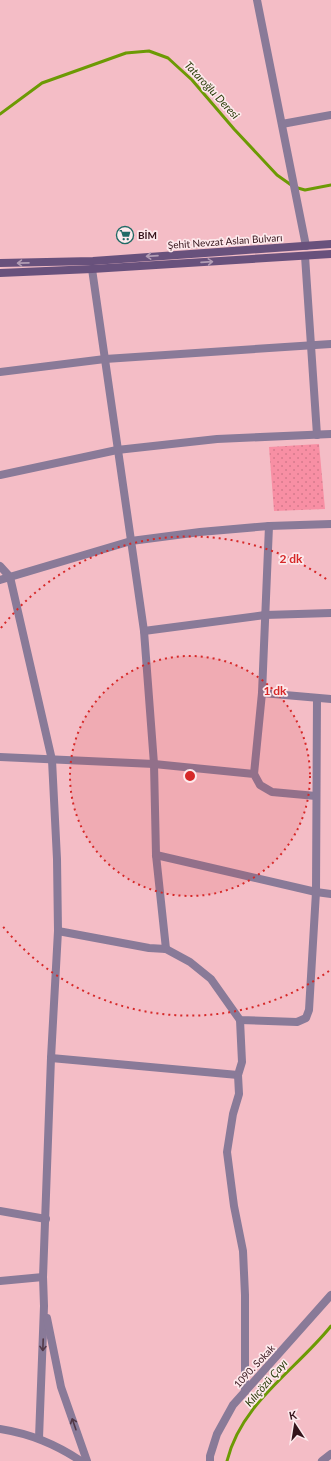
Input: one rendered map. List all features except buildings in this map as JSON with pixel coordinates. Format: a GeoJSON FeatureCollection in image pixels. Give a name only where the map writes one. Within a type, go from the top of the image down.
{"type":"FeatureCollection","features":[{"type":"Feature","properties":{"kind":"main road","name":"Şehit Nevzat Aslan Bulvarı"},"geometry":{"type":"LineString","coordinates":[[0,263],[93,261],[331,244]]}},
{"type":"Feature","properties":{"kind":"main road","name":"Şehit Nevzat Aslan Bulvarı"},"geometry":{"type":"LineString","coordinates":[[0,273],[92,269],[331,254]]}},
{"type":"Feature","properties":{"kind":"street"},"geometry":{"type":"LineString","coordinates":[[257,0],[306,246]]}},
{"type":"Feature","properties":{"kind":"street"},"geometry":{"type":"LineString","coordinates":[[282,124],[331,115]]}},
{"type":"Feature","properties":{"kind":"street"},"geometry":{"type":"LineString","coordinates":[[305,256],[317,435]]}},
{"type":"Feature","properties":{"kind":"street"},"geometry":{"type":"LineString","coordinates":[[92,269],[144,631],[154,764],[156,855],[166,949]]}},
{"type":"Feature","properties":{"kind":"street"},"geometry":{"type":"LineString","coordinates":[[0,372],[105,359],[331,344]]}},
{"type":"Feature","properties":{"kind":"street"},"geometry":{"type":"LineString","coordinates":[[0,475],[117,450],[217,439],[331,434]]}},
{"type":"Feature","properties":{"kind":"street"},"geometry":{"type":"LineString","coordinates":[[0,580],[131,541],[200,532],[269,526],[331,524]]}},
{"type":"Feature","properties":{"kind":"street"},"geometry":{"type":"LineString","coordinates":[[269,526],[262,693],[254,774],[260,785],[272,792],[316,796]]}},
{"type":"Feature","properties":{"kind":"street"},"geometry":{"type":"LineString","coordinates":[[0,566],[10,577],[52,760],[57,859],[58,931],[51,1058],[39,1438]]}},
{"type":"Feature","properties":{"kind":"street"},"geometry":{"type":"LineString","coordinates":[[144,631],[265,615],[331,613]]}},
{"type":"Feature","properties":{"kind":"street"},"geometry":{"type":"LineString","coordinates":[[262,693],[331,698]]}},
{"type":"Feature","properties":{"kind":"street"},"geometry":{"type":"LineString","coordinates":[[240,1020],[297,1022],[306,1018],[309,1010],[316,892],[316,698]]}},
{"type":"Feature","properties":{"kind":"street"},"geometry":{"type":"LineString","coordinates":[[0,757],[154,764],[254,774]]}},
{"type":"Feature","properties":{"kind":"street"},"geometry":{"type":"LineString","coordinates":[[156,855],[316,892],[331,894]]}},
{"type":"Feature","properties":{"kind":"street"},"geometry":{"type":"LineString","coordinates":[[58,931],[149,948],[166,949],[190,962],[211,980],[240,1020],[242,1062],[238,1075],[239,1094],[232,1120],[227,1152],[234,1206],[243,1251],[245,1295],[245,1391]]}},
{"type":"Feature","properties":{"kind":"street"},"geometry":{"type":"LineString","coordinates":[[51,1058],[238,1075]]}},
{"type":"Feature","properties":{"kind":"street"},"geometry":{"type":"LineString","coordinates":[[0,1211],[46,1219]]}},
{"type":"Feature","properties":{"kind":"street"},"geometry":{"type":"LineString","coordinates":[[0,1281],[43,1277]]}},
{"type":"Feature","properties":{"kind":"street","name":"1090. Sokak"},"geometry":{"type":"LineString","coordinates":[[210,1461],[210,1456],[217,1434],[233,1406],[331,1295]]}},
{"type":"Feature","properties":{"kind":"street"},"geometry":{"type":"LineString","coordinates":[[44,1306],[61,1387],[87,1461]]}},
{"type":"Feature","properties":{"kind":"street"},"geometry":{"type":"LineString","coordinates":[[0,1429],[39,1438],[62,1449],[81,1461]]}},
{"type":"Feature","properties":{"kind":"street"},"geometry":{"type":"LineString","coordinates":[[322,1461],[331,1454]]}},
{"type":"Feature","properties":{"kind":"shaded area"},"geometry":{"type":"Polygon","coordinates":[[[319,444],[325,509],[274,511],[269,447],[319,444]]]}},
{"type":"Feature","properties":{"kind":"waterway","name":"Tataroğlu Deresi"},"geometry":{"type":"LineString","coordinates":[[0,114],[42,83],[126,53],[149,51],[168,58],[192,80],[234,129],[277,175],[294,187],[305,190],[331,185]]}},
{"type":"Feature","properties":{"kind":"waterway","name":"Kılıçözü Çayı"},"geometry":{"type":"LineString","coordinates":[[227,1461],[234,1440],[244,1422],[257,1404],[331,1326]]}},
{"type":"Feature","properties":{"kind":"place","name":"BİM"},"geometry":{"type":"Point","coordinates":[125,235]}}]}
